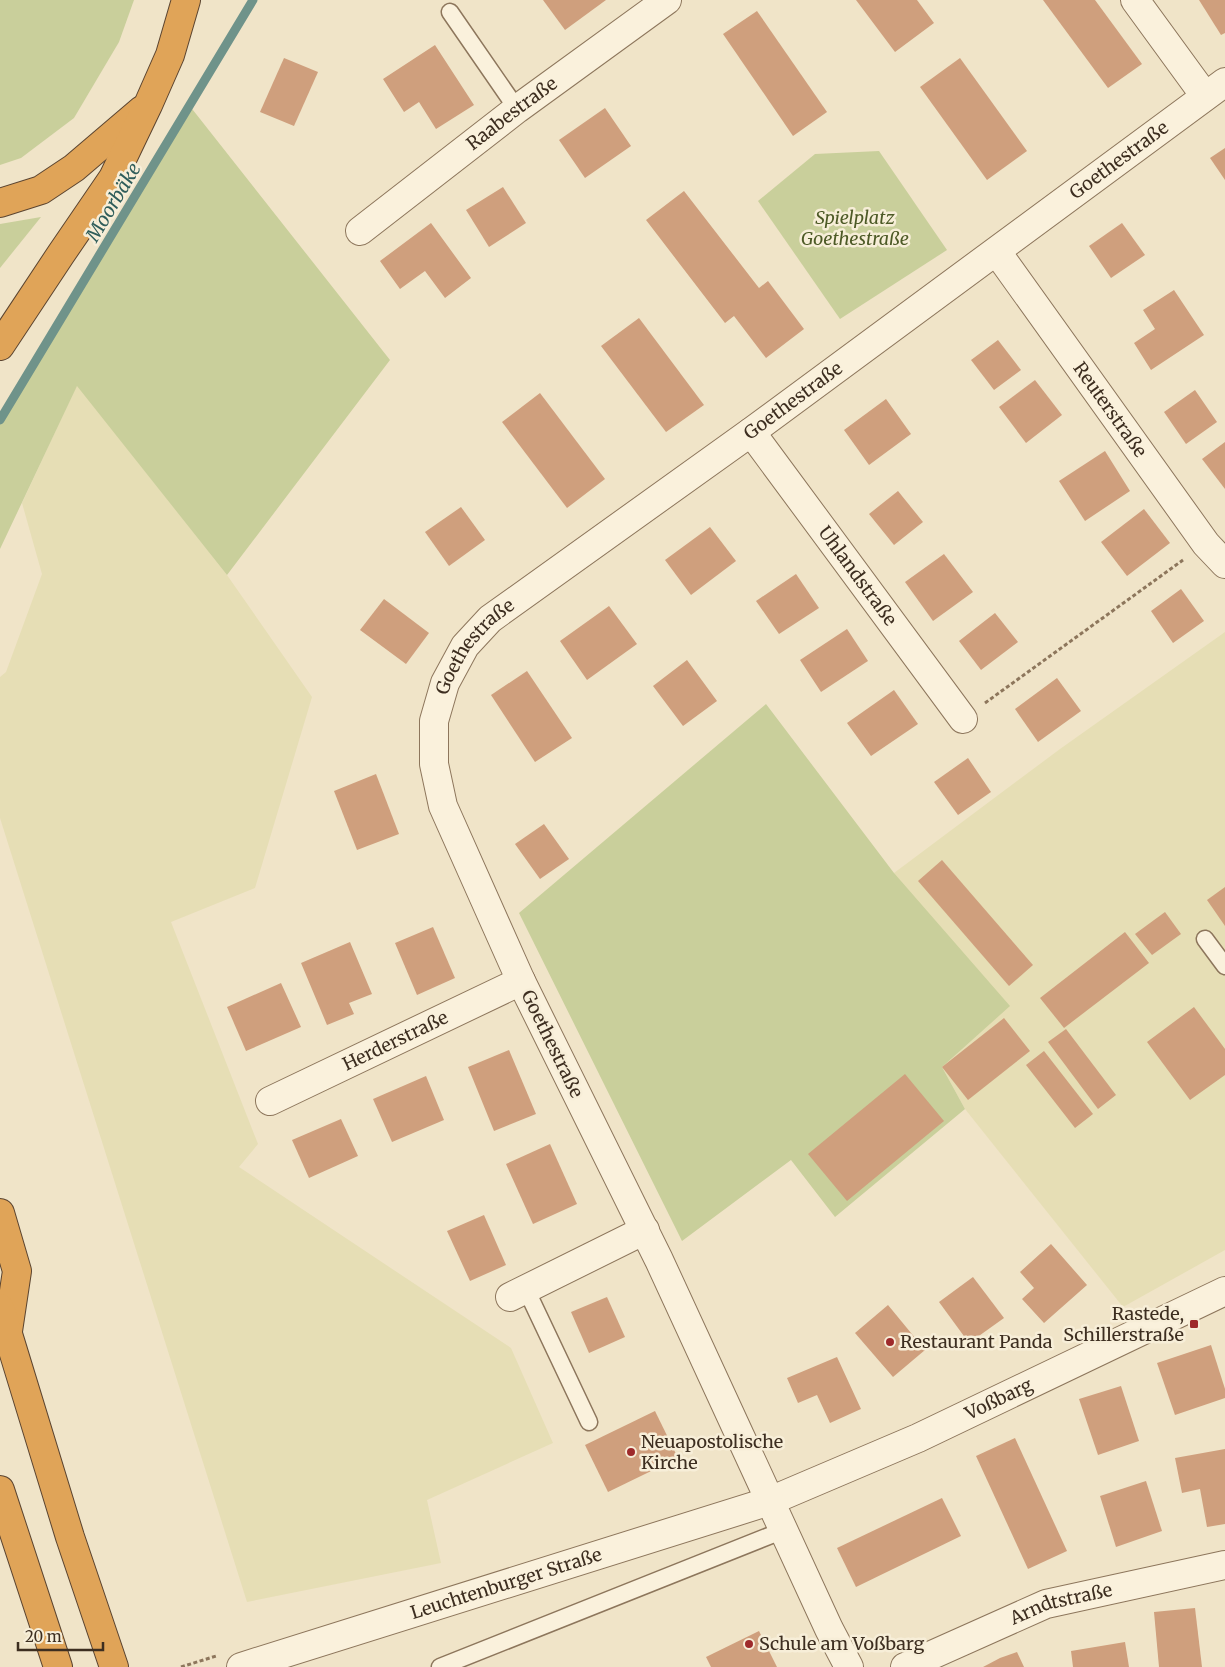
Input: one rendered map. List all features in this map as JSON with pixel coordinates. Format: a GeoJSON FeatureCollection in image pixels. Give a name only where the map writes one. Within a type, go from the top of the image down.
{"type":"FeatureCollection","features":[{"type":"Feature","properties":{"kind":"highway"},"geometry":{"type":"LineString","coordinates":[[0,346],[60,254],[113,178],[170,55],[186,0]]}},
{"type":"Feature","properties":{"kind":"highway"},"geometry":{"type":"LineString","coordinates":[[0,202],[41,190],[74,168],[148,104]]}},
{"type":"Feature","properties":{"kind":"highway"},"geometry":{"type":"LineString","coordinates":[[0,1213],[17,1271],[8,1335]]}},
{"type":"Feature","properties":{"kind":"highway"},"geometry":{"type":"LineString","coordinates":[[0,1308],[70,1537],[114,1667]]}},
{"type":"Feature","properties":{"kind":"highway"},"geometry":{"type":"LineString","coordinates":[[0,1490],[58,1667]]}},
{"type":"Feature","properties":{"kind":"street","name":"Raabestraße"},"geometry":{"type":"LineString","coordinates":[[360,232],[517,109],[667,0]]}},
{"type":"Feature","properties":{"kind":"street"},"geometry":{"type":"LineString","coordinates":[[1135,0],[1215,89]]}},
{"type":"Feature","properties":{"kind":"street","name":"Goethestraße"},"geometry":{"type":"LineString","coordinates":[[849,1667],[645,1230],[521,981],[443,806],[434,764],[434,721],[445,683],[465,646],[490,619],[751,432],[1215,89]]}},
{"type":"Feature","properties":{"kind":"street","name":"Reuterstraße"},"geometry":{"type":"LineString","coordinates":[[997,252],[1206,544],[1225,564]]}},
{"type":"Feature","properties":{"kind":"street","name":"Uhlandstraße"},"geometry":{"type":"LineString","coordinates":[[751,432],[963,719]]}},
{"type":"Feature","properties":{"kind":"street","name":"Herderstraße"},"geometry":{"type":"LineString","coordinates":[[270,1100],[521,981]]}},
{"type":"Feature","properties":{"kind":"street"},"geometry":{"type":"LineString","coordinates":[[518,1293],[645,1230]]}},
{"type":"Feature","properties":{"kind":"street","name":"Voßbarg"},"geometry":{"type":"LineString","coordinates":[[770,1501],[918,1438],[1225,1291]]}},
{"type":"Feature","properties":{"kind":"street","name":"Leuchtenburger Straße"},"geometry":{"type":"LineString","coordinates":[[241,1667],[770,1501]]}},
{"type":"Feature","properties":{"kind":"street","name":"Arndtstraße"},"geometry":{"type":"LineString","coordinates":[[905,1667],[1046,1604],[1225,1565]]}},
{"type":"Feature","properties":{"kind":"lane"},"geometry":{"type":"LineString","coordinates":[[450,12],[517,109]]}},
{"type":"Feature","properties":{"kind":"lane"},"geometry":{"type":"LineString","coordinates":[[1205,939],[1225,966]]}},
{"type":"Feature","properties":{"kind":"lane"},"geometry":{"type":"LineString","coordinates":[[518,1293],[589,1422]]}},
{"type":"Feature","properties":{"kind":"lane"},"geometry":{"type":"LineString","coordinates":[[440,1667],[784,1530]]}},
{"type":"Feature","properties":{"kind":"path"},"geometry":{"type":"LineString","coordinates":[[963,719],[1206,544]]}},
{"type":"Feature","properties":{"kind":"path"},"geometry":{"type":"LineString","coordinates":[[181,1667],[191,1664]]}},
{"type":"Feature","properties":{"kind":"shaded area"},"geometry":{"type":"Polygon","coordinates":[[[77,385],[227,575],[312,697],[255,888],[171,922],[258,1144],[239,1167],[511,1348],[553,1443],[427,1500],[441,1563],[247,1602],[0,818],[0,677],[6,672],[42,574],[22,503],[77,385]]]}},
{"type":"Feature","properties":{"kind":"shaded area"},"geometry":{"type":"Polygon","coordinates":[[[1225,632],[1225,1250],[1123,1307],[965,1109],[942,1067],[894,873],[1060,749],[1225,632]]]}},
{"type":"Feature","properties":{"kind":"green space"},"geometry":{"type":"Polygon","coordinates":[[[0,0],[134,0],[119,42],[74,118],[21,158],[0,165],[0,0]]]}},
{"type":"Feature","properties":{"kind":"green space"},"geometry":{"type":"Polygon","coordinates":[[[189,105],[390,360],[227,575],[77,386],[0,549],[0,420],[189,105]]]}},
{"type":"Feature","properties":{"kind":"green space","name":"Spielplatz Goethestraße"},"geometry":{"type":"Polygon","coordinates":[[[879,151],[947,250],[840,319],[758,201],[815,154],[879,151]]]}},
{"type":"Feature","properties":{"kind":"green space"},"geometry":{"type":"Polygon","coordinates":[[[41,217],[0,268],[0,224],[41,217]]]}},
{"type":"Feature","properties":{"kind":"green space"},"geometry":{"type":"Polygon","coordinates":[[[766,704],[894,873],[1010,1006],[942,1067],[965,1109],[835,1217],[791,1160],[682,1241],[519,913],[766,704]]]}},
{"type":"Feature","properties":{"kind":"building"},"geometry":{"type":"Polygon","coordinates":[[[543,0],[606,0],[565,30],[543,0]]]}},
{"type":"Feature","properties":{"kind":"building"},"geometry":{"type":"Polygon","coordinates":[[[856,0],[917,0],[934,23],[895,52],[856,0]]]}},
{"type":"Feature","properties":{"kind":"building"},"geometry":{"type":"Polygon","coordinates":[[[1043,0],[1095,0],[1142,64],[1108,88],[1043,0]]]}},
{"type":"Feature","properties":{"kind":"building"},"geometry":{"type":"Polygon","coordinates":[[[1199,0],[1225,0],[1225,33],[1221,35],[1199,0]]]}},
{"type":"Feature","properties":{"kind":"building"},"geometry":{"type":"Polygon","coordinates":[[[757,11],[827,112],[793,136],[723,34],[757,11]]]}},
{"type":"Feature","properties":{"kind":"building"},"geometry":{"type":"Polygon","coordinates":[[[435,45],[474,105],[436,129],[419,102],[404,112],[383,79],[435,45]]]}},
{"type":"Feature","properties":{"kind":"building"},"geometry":{"type":"Polygon","coordinates":[[[284,58],[318,72],[294,126],[260,112],[284,58]]]}},
{"type":"Feature","properties":{"kind":"building"},"geometry":{"type":"Polygon","coordinates":[[[960,58],[1027,151],[987,180],[920,87],[960,58]]]}},
{"type":"Feature","properties":{"kind":"building"},"geometry":{"type":"Polygon","coordinates":[[[605,108],[631,146],[585,178],[559,140],[605,108]]]}},
{"type":"Feature","properties":{"kind":"building"},"geometry":{"type":"Polygon","coordinates":[[[1225,148],[1225,180],[1210,158],[1225,148]]]}},
{"type":"Feature","properties":{"kind":"building"},"geometry":{"type":"Polygon","coordinates":[[[503,187],[526,223],[489,247],[466,210],[503,187]]]}},
{"type":"Feature","properties":{"kind":"building"},"geometry":{"type":"Polygon","coordinates":[[[684,191],[759,288],[768,281],[804,329],[766,358],[734,316],[725,323],[646,220],[684,191]]]}},
{"type":"Feature","properties":{"kind":"building"},"geometry":{"type":"Polygon","coordinates":[[[431,223],[471,278],[445,298],[425,271],[400,289],[380,261],[431,223]]]}},
{"type":"Feature","properties":{"kind":"building"},"geometry":{"type":"Polygon","coordinates":[[[1122,223],[1145,255],[1111,278],[1089,246],[1122,223]]]}},
{"type":"Feature","properties":{"kind":"building"},"geometry":{"type":"Polygon","coordinates":[[[1174,290],[1204,335],[1151,370],[1134,343],[1155,329],[1143,310],[1174,290]]]}},
{"type":"Feature","properties":{"kind":"building"},"geometry":{"type":"Polygon","coordinates":[[[639,318],[704,405],[666,432],[601,346],[639,318]]]}},
{"type":"Feature","properties":{"kind":"building"},"geometry":{"type":"Polygon","coordinates":[[[998,340],[1021,370],[994,390],[971,360],[998,340]]]}},
{"type":"Feature","properties":{"kind":"building"},"geometry":{"type":"Polygon","coordinates":[[[1035,380],[1062,415],[1026,443],[999,407],[1035,380]]]}},
{"type":"Feature","properties":{"kind":"building"},"geometry":{"type":"Polygon","coordinates":[[[1195,390],[1217,422],[1186,444],[1164,412],[1195,390]]]}},
{"type":"Feature","properties":{"kind":"building"},"geometry":{"type":"Polygon","coordinates":[[[540,393],[605,479],[567,508],[502,422],[540,393]]]}},
{"type":"Feature","properties":{"kind":"building"},"geometry":{"type":"Polygon","coordinates":[[[886,399],[911,434],[869,465],[844,430],[886,399]]]}},
{"type":"Feature","properties":{"kind":"building"},"geometry":{"type":"Polygon","coordinates":[[[1225,442],[1225,489],[1202,459],[1225,442]]]}},
{"type":"Feature","properties":{"kind":"building"},"geometry":{"type":"Polygon","coordinates":[[[1105,451],[1130,491],[1085,521],[1059,481],[1105,451]]]}},
{"type":"Feature","properties":{"kind":"building"},"geometry":{"type":"Polygon","coordinates":[[[898,491],[923,522],[894,545],[869,514],[898,491]]]}},
{"type":"Feature","properties":{"kind":"building"},"geometry":{"type":"Polygon","coordinates":[[[461,507],[485,540],[449,566],[425,532],[461,507]]]}},
{"type":"Feature","properties":{"kind":"building"},"geometry":{"type":"Polygon","coordinates":[[[1144,509],[1170,543],[1127,576],[1101,542],[1144,509]]]}},
{"type":"Feature","properties":{"kind":"building"},"geometry":{"type":"Polygon","coordinates":[[[710,527],[736,561],[691,595],[665,560],[710,527]]]}},
{"type":"Feature","properties":{"kind":"building"},"geometry":{"type":"Polygon","coordinates":[[[944,554],[973,592],[933,621],[905,582],[944,554]]]}},
{"type":"Feature","properties":{"kind":"building"},"geometry":{"type":"Polygon","coordinates":[[[796,574],[819,608],[779,634],[756,601],[796,574]]]}},
{"type":"Feature","properties":{"kind":"building"},"geometry":{"type":"Polygon","coordinates":[[[1181,589],[1204,621],[1173,643],[1151,611],[1181,589]]]}},
{"type":"Feature","properties":{"kind":"building"},"geometry":{"type":"Polygon","coordinates":[[[384,599],[429,633],[406,664],[360,630],[384,599]]]}},
{"type":"Feature","properties":{"kind":"building"},"geometry":{"type":"Polygon","coordinates":[[[609,606],[637,644],[587,680],[560,641],[609,606]]]}},
{"type":"Feature","properties":{"kind":"building"},"geometry":{"type":"Polygon","coordinates":[[[995,613],[1018,642],[981,670],[959,641],[995,613]]]}},
{"type":"Feature","properties":{"kind":"building"},"geometry":{"type":"Polygon","coordinates":[[[847,629],[868,661],[821,692],[800,660],[847,629]]]}},
{"type":"Feature","properties":{"kind":"building"},"geometry":{"type":"Polygon","coordinates":[[[687,660],[717,701],[683,726],[653,686],[687,660]]]}},
{"type":"Feature","properties":{"kind":"building"},"geometry":{"type":"Polygon","coordinates":[[[527,671],[572,738],[535,762],[491,695],[527,671]]]}},
{"type":"Feature","properties":{"kind":"building"},"geometry":{"type":"Polygon","coordinates":[[[1057,678],[1081,711],[1038,742],[1015,709],[1057,678]]]}},
{"type":"Feature","properties":{"kind":"building"},"geometry":{"type":"Polygon","coordinates":[[[894,690],[918,724],[871,756],[847,723],[894,690]]]}},
{"type":"Feature","properties":{"kind":"building"},"geometry":{"type":"Polygon","coordinates":[[[968,758],[991,792],[958,815],[934,782],[968,758]]]}},
{"type":"Feature","properties":{"kind":"building"},"geometry":{"type":"Polygon","coordinates":[[[376,774],[399,834],[357,850],[334,791],[376,774]]]}},
{"type":"Feature","properties":{"kind":"building"},"geometry":{"type":"Polygon","coordinates":[[[544,824],[569,859],[540,879],[515,844],[544,824]]]}},
{"type":"Feature","properties":{"kind":"building"},"geometry":{"type":"Polygon","coordinates":[[[942,860],[1033,965],[1009,986],[918,881],[942,860]]]}},
{"type":"Feature","properties":{"kind":"building"},"geometry":{"type":"Polygon","coordinates":[[[1225,887],[1225,926],[1207,900],[1225,887]]]}},
{"type":"Feature","properties":{"kind":"building"},"geometry":{"type":"Polygon","coordinates":[[[1165,912],[1181,934],[1152,955],[1135,934],[1165,912]]]}},
{"type":"Feature","properties":{"kind":"building"},"geometry":{"type":"Polygon","coordinates":[[[433,927],[455,978],[417,995],[395,943],[433,927]]]}},
{"type":"Feature","properties":{"kind":"building"},"geometry":{"type":"Polygon","coordinates":[[[1125,932],[1149,963],[1064,1028],[1040,998],[1125,932]]]}},
{"type":"Feature","properties":{"kind":"building"},"geometry":{"type":"Polygon","coordinates":[[[350,942],[372,994],[349,1003],[354,1014],[327,1025],[301,963],[350,942]]]}},
{"type":"Feature","properties":{"kind":"building"},"geometry":{"type":"Polygon","coordinates":[[[281,983],[301,1027],[246,1051],[227,1007],[281,983]]]}},
{"type":"Feature","properties":{"kind":"building"},"geometry":{"type":"Polygon","coordinates":[[[1194,1007],[1225,1049],[1225,1075],[1190,1100],[1147,1042],[1194,1007]]]}},
{"type":"Feature","properties":{"kind":"building"},"geometry":{"type":"Polygon","coordinates":[[[1004,1018],[1030,1051],[968,1100],[942,1067],[1004,1018]]]}},
{"type":"Feature","properties":{"kind":"building"},"geometry":{"type":"Polygon","coordinates":[[[1066,1029],[1116,1095],[1098,1109],[1048,1042],[1066,1029]]]}},
{"type":"Feature","properties":{"kind":"building"},"geometry":{"type":"Polygon","coordinates":[[[509,1050],[536,1114],[494,1131],[468,1067],[509,1050]]]}},
{"type":"Feature","properties":{"kind":"building"},"geometry":{"type":"Polygon","coordinates":[[[1044,1051],[1093,1114],[1075,1128],[1026,1065],[1044,1051]]]}},
{"type":"Feature","properties":{"kind":"building"},"geometry":{"type":"Polygon","coordinates":[[[905,1074],[944,1121],[847,1201],[808,1154],[905,1074]]]}},
{"type":"Feature","properties":{"kind":"building"},"geometry":{"type":"Polygon","coordinates":[[[426,1076],[444,1120],[392,1142],[373,1099],[426,1076]]]}},
{"type":"Feature","properties":{"kind":"building"},"geometry":{"type":"Polygon","coordinates":[[[341,1119],[358,1156],[309,1178],[292,1140],[341,1119]]]}},
{"type":"Feature","properties":{"kind":"building"},"geometry":{"type":"Polygon","coordinates":[[[550,1144],[577,1204],[533,1224],[506,1164],[550,1144]]]}},
{"type":"Feature","properties":{"kind":"building"},"geometry":{"type":"Polygon","coordinates":[[[484,1215],[506,1265],[470,1281],[447,1231],[484,1215]]]}},
{"type":"Feature","properties":{"kind":"building"},"geometry":{"type":"Polygon","coordinates":[[[1051,1244],[1087,1285],[1044,1323],[1022,1299],[1034,1288],[1020,1272],[1051,1244]]]}},
{"type":"Feature","properties":{"kind":"building"},"geometry":{"type":"Polygon","coordinates":[[[973,1277],[1004,1318],[969,1343],[939,1302],[973,1277]]]}},
{"type":"Feature","properties":{"kind":"building"},"geometry":{"type":"Polygon","coordinates":[[[607,1297],[625,1337],[589,1353],[571,1312],[607,1297]]]}},
{"type":"Feature","properties":{"kind":"building","name":"Restaurant Panda"},"geometry":{"type":"Polygon","coordinates":[[[888,1305],[925,1350],[893,1377],[855,1333],[888,1305]]]}},
{"type":"Feature","properties":{"kind":"building"},"geometry":{"type":"Polygon","coordinates":[[[1211,1345],[1225,1389],[1225,1398],[1175,1415],[1157,1363],[1211,1345]]]}},
{"type":"Feature","properties":{"kind":"building"},"geometry":{"type":"Polygon","coordinates":[[[837,1357],[861,1409],[830,1423],[817,1395],[798,1403],[787,1378],[837,1357]]]}},
{"type":"Feature","properties":{"kind":"building"},"geometry":{"type":"Polygon","coordinates":[[[1121,1386],[1139,1441],[1098,1455],[1079,1399],[1121,1386]]]}},
{"type":"Feature","properties":{"kind":"building","name":"Neuapostolische Kirche"},"geometry":{"type":"Polygon","coordinates":[[[655,1411],[678,1458],[608,1492],[585,1445],[655,1411]]]}},
{"type":"Feature","properties":{"kind":"building"},"geometry":{"type":"Polygon","coordinates":[[[1015,1438],[1067,1551],[1028,1569],[976,1456],[1015,1438]]]}},
{"type":"Feature","properties":{"kind":"building"},"geometry":{"type":"Polygon","coordinates":[[[1225,1449],[1225,1524],[1207,1527],[1200,1489],[1182,1493],[1175,1458],[1225,1449]]]}},
{"type":"Feature","properties":{"kind":"building"},"geometry":{"type":"Polygon","coordinates":[[[1146,1481],[1162,1531],[1116,1547],[1100,1496],[1146,1481]]]}},
{"type":"Feature","properties":{"kind":"building"},"geometry":{"type":"Polygon","coordinates":[[[942,1498],[961,1536],[856,1587],[837,1548],[942,1498]]]}},
{"type":"Feature","properties":{"kind":"building"},"geometry":{"type":"Polygon","coordinates":[[[1195,1608],[1202,1667],[1159,1667],[1154,1612],[1195,1608]]]}},
{"type":"Feature","properties":{"kind":"building","name":"Schule am Voßbarg"},"geometry":{"type":"Polygon","coordinates":[[[759,1631],[777,1667],[711,1667],[706,1657],[759,1631]]]}},
{"type":"Feature","properties":{"kind":"building"},"geometry":{"type":"Polygon","coordinates":[[[1125,1642],[1129,1667],[1073,1667],[1071,1651],[1125,1642]]]}},
{"type":"Feature","properties":{"kind":"building"},"geometry":{"type":"Polygon","coordinates":[[[1017,1652],[1024,1667],[983,1667],[1000,1658],[1017,1652]]]}},
{"type":"Feature","properties":{"kind":"waterway","name":"Moorbäke"},"geometry":{"type":"LineString","coordinates":[[0,420],[253,0]]}},
{"type":"Feature","properties":{"kind":"place","name":"Rastede, Schillerstraße"},"geometry":{"type":"Point","coordinates":[1194,1324]}},
{"type":"Feature","properties":{"kind":"place","name":"Restaurant Panda"},"geometry":{"type":"Point","coordinates":[890,1342]}},
{"type":"Feature","properties":{"kind":"place","name":"Neuapostolische Kirche"},"geometry":{"type":"Point","coordinates":[631,1452]}},
{"type":"Feature","properties":{"kind":"place","name":"Schule am Voßbarg"},"geometry":{"type":"Point","coordinates":[749,1644]}}]}
